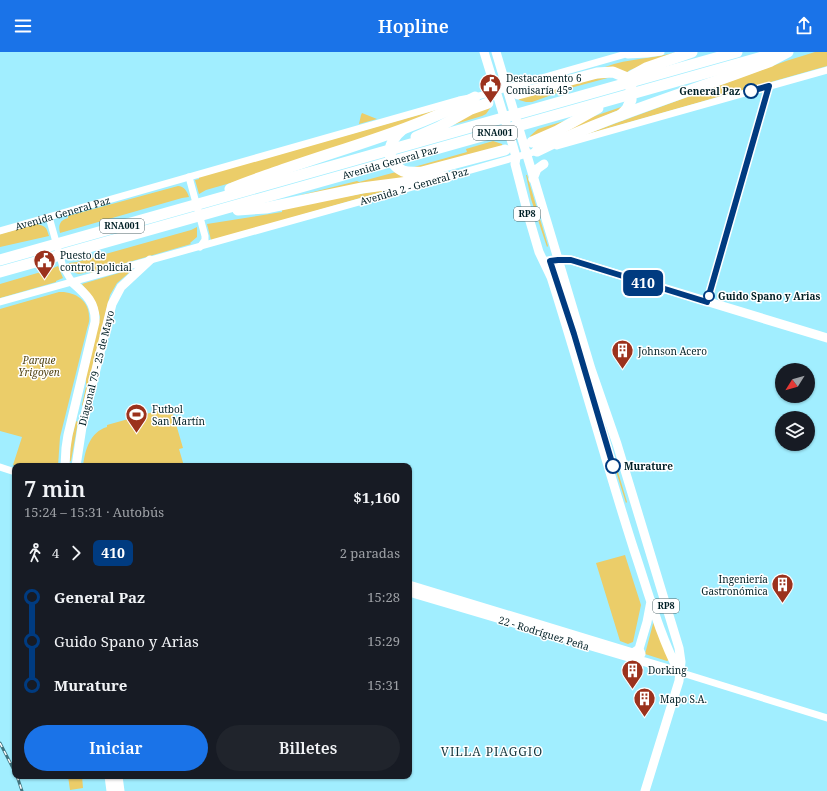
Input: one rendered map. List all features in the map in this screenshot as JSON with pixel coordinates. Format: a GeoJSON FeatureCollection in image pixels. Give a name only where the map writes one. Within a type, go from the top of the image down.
{"type":"FeatureCollection","features":[{"type":"Feature","properties":{"kind":"highway"},"geometry":{"type":"LineString","coordinates":[[604,90],[646,68],[692,52]]}},
{"type":"Feature","properties":{"kind":"highway","name":"Avenida General Paz"},"geometry":{"type":"LineString","coordinates":[[0,260],[737,52]]}},
{"type":"Feature","properties":{"kind":"highway","name":"Avenida General Paz"},"geometry":{"type":"LineString","coordinates":[[0,272],[780,52]]}},
{"type":"Feature","properties":{"kind":"highway"},"geometry":{"type":"LineString","coordinates":[[531,144],[579,132],[620,115],[758,66],[788,52]]}},
{"type":"Feature","properties":{"kind":"highway"},"geometry":{"type":"LineString","coordinates":[[514,98],[603,72],[613,72],[625,77],[631,88],[632,94],[629,106],[620,115]]}},
{"type":"Feature","properties":{"kind":"highway"},"geometry":{"type":"LineString","coordinates":[[531,144],[602,106],[649,89]]}},
{"type":"Feature","properties":{"kind":"highway"},"geometry":{"type":"LineString","coordinates":[[193,206],[239,185],[404,128],[461,105],[475,97]]}},
{"type":"Feature","properties":{"kind":"highway"},"geometry":{"type":"LineString","coordinates":[[380,153],[439,127],[471,109],[488,103]]}},
{"type":"Feature","properties":{"kind":"highway"},"geometry":{"type":"LineString","coordinates":[[404,128],[395,135],[393,139],[391,145],[391,156],[393,162],[402,170],[408,172],[422,172],[509,146]]}},
{"type":"Feature","properties":{"kind":"highway"},"geometry":{"type":"LineString","coordinates":[[209,213],[266,208],[362,188],[447,177]]}},
{"type":"Feature","properties":{"kind":"highway"},"geometry":{"type":"LineString","coordinates":[[0,254],[50,246]]}},
{"type":"Feature","properties":{"kind":"main road"},"geometry":{"type":"LineString","coordinates":[[484,52],[501,105],[509,146],[516,157]]}},
{"type":"Feature","properties":{"kind":"main road"},"geometry":{"type":"LineString","coordinates":[[496,52],[507,88],[514,98],[531,144],[526,154]]}},
{"type":"Feature","properties":{"kind":"main road","name":"RP8"},"geometry":{"type":"LineString","coordinates":[[526,154],[591,369],[617,444],[679,648],[681,662],[679,681],[645,791]]}},
{"type":"Feature","properties":{"kind":"main road","name":"RP8"},"geometry":{"type":"LineString","coordinates":[[516,157],[515,164],[522,195],[539,252],[552,277],[602,448],[668,651],[680,672]]}},
{"type":"Feature","properties":{"kind":"main road"},"geometry":{"type":"LineString","coordinates":[[533,179],[536,169],[544,164]]}},
{"type":"Feature","properties":{"kind":"main road","name":"Diagonal 79 - 25 de Mayo"},"geometry":{"type":"LineString","coordinates":[[76,463],[82,427],[112,304],[121,287],[150,260]]}},
{"type":"Feature","properties":{"kind":"main road"},"geometry":{"type":"LineString","coordinates":[[544,262],[571,260],[827,338]]}},
{"type":"Feature","properties":{"kind":"main road","name":"Diagonal 79 - 25 de Mayo"},"geometry":{"type":"LineString","coordinates":[[65,463],[68,435],[96,314],[90,300],[72,282]]}},
{"type":"Feature","properties":{"kind":"main road","name":"22 - Rodríguez Peña"},"geometry":{"type":"LineString","coordinates":[[412,585],[638,652],[667,663],[680,672]]}},
{"type":"Feature","properties":{"kind":"main road","name":"22 - Rodríguez Peña"},"geometry":{"type":"LineString","coordinates":[[412,593],[680,672]]}},
{"type":"Feature","properties":{"kind":"main road"},"geometry":{"type":"LineString","coordinates":[[638,652],[647,622],[651,600]]}},
{"type":"Feature","properties":{"kind":"main road"},"geometry":{"type":"LineString","coordinates":[[109,779],[111,791]]}},
{"type":"Feature","properties":{"kind":"main road"},"geometry":{"type":"LineString","coordinates":[[118,779],[120,791]]}},
{"type":"Feature","properties":{"kind":"street","name":"Avenida General Paz"},"geometry":{"type":"LineString","coordinates":[[0,231],[633,52]]}},
{"type":"Feature","properties":{"kind":"street"},"geometry":{"type":"LineString","coordinates":[[624,55],[661,52]]}},
{"type":"Feature","properties":{"kind":"street","name":"Avenida 2 - General Paz"},"geometry":{"type":"LineString","coordinates":[[0,302],[516,157],[526,154],[531,144],[827,70]]}},
{"type":"Feature","properties":{"kind":"street"},"geometry":{"type":"LineString","coordinates":[[189,177],[205,240],[200,247]]}},
{"type":"Feature","properties":{"kind":"street"},"geometry":{"type":"LineString","coordinates":[[49,217],[64,267],[72,282]]}},
{"type":"Feature","properties":{"kind":"street"},"geometry":{"type":"LineString","coordinates":[[0,467],[12,471]]}},
{"type":"Feature","properties":{"kind":"street","name":"22 - Rodríguez Peña"},"geometry":{"type":"LineString","coordinates":[[680,672],[827,718]]}},
{"type":"Feature","properties":{"kind":"green space"},"geometry":{"type":"Polygon","coordinates":[[[677,52],[630,70],[626,73],[612,67],[605,67],[623,62],[677,52]]]}},
{"type":"Feature","properties":{"kind":"green space"},"geometry":{"type":"Polygon","coordinates":[[[815,52],[827,52],[827,66],[581,136],[786,61],[815,52]]]}},
{"type":"Feature","properties":{"kind":"green space"},"geometry":{"type":"Polygon","coordinates":[[[615,76],[574,87],[532,102],[519,100],[518,97],[572,82],[615,76]]]}},
{"type":"Feature","properties":{"kind":"green space"},"geometry":{"type":"Polygon","coordinates":[[[624,106],[621,109],[545,141],[592,117],[624,106]]]}},
{"type":"Feature","properties":{"kind":"green space"},"geometry":{"type":"Polygon","coordinates":[[[491,107],[486,114],[482,116],[449,126],[460,117],[491,107]]]}},
{"type":"Feature","properties":{"kind":"green space"},"geometry":{"type":"Polygon","coordinates":[[[439,109],[420,119],[234,182],[206,190],[199,194],[195,180],[199,179],[199,177],[439,109]]]}},
{"type":"Feature","properties":{"kind":"green space"},"geometry":{"type":"Polygon","coordinates":[[[362,113],[377,119],[359,124],[362,113]]]}},
{"type":"Feature","properties":{"kind":"green space"},"geometry":{"type":"Polygon","coordinates":[[[574,118],[531,139],[530,136],[538,129],[574,118]]]}},
{"type":"Feature","properties":{"kind":"green space"},"geometry":{"type":"Polygon","coordinates":[[[493,141],[502,144],[503,147],[430,167],[407,169],[467,152],[466,149],[493,141]]]}},
{"type":"Feature","properties":{"kind":"green space"},"geometry":{"type":"Polygon","coordinates":[[[396,172],[410,177],[297,196],[357,181],[359,182],[396,172]]]}},
{"type":"Feature","properties":{"kind":"green space"},"geometry":{"type":"Polygon","coordinates":[[[526,175],[548,246],[547,247],[531,199],[526,175]]]}},
{"type":"Feature","properties":{"kind":"green space"},"geometry":{"type":"Polygon","coordinates":[[[178,186],[185,189],[189,197],[60,233],[60,223],[68,218],[68,216],[178,186]]]}},
{"type":"Feature","properties":{"kind":"green space"},"geometry":{"type":"Polygon","coordinates":[[[399,187],[214,240],[211,240],[207,224],[282,212],[282,209],[399,187]]]}},
{"type":"Feature","properties":{"kind":"green space"},"geometry":{"type":"Polygon","coordinates":[[[37,224],[45,227],[49,236],[0,247],[0,234],[37,224]]]}},
{"type":"Feature","properties":{"kind":"green space"},"geometry":{"type":"Polygon","coordinates":[[[197,227],[197,237],[190,243],[191,244],[91,273],[90,271],[79,274],[76,273],[72,270],[69,263],[191,230],[197,227]]]}},
{"type":"Feature","properties":{"kind":"green space"},"geometry":{"type":"Polygon","coordinates":[[[58,266],[63,278],[56,282],[0,298],[0,284],[58,266]]]}},
{"type":"Feature","properties":{"kind":"green space"},"geometry":{"type":"Polygon","coordinates":[[[129,270],[131,271],[117,283],[110,295],[83,406],[86,387],[86,373],[100,317],[96,303],[82,284],[129,270]]]}},
{"type":"Feature","properties":{"kind":"green space","name":"Parque Yrigoyen"},"geometry":{"type":"Polygon","coordinates":[[[59,292],[65,292],[80,298],[88,310],[89,323],[60,437],[58,463],[14,463],[22,437],[0,431],[0,309],[59,292]]]}},
{"type":"Feature","properties":{"kind":"green space","name":"Futbol San Martín"},"geometry":{"type":"Polygon","coordinates":[[[171,407],[183,448],[179,449],[183,463],[84,463],[85,454],[92,437],[101,429],[107,427],[107,425],[171,407]]]}},
{"type":"Feature","properties":{"kind":"green space"},"geometry":{"type":"Polygon","coordinates":[[[76,421],[78,422],[71,461],[69,462],[71,441],[76,421]]]}},
{"type":"Feature","properties":{"kind":"green space"},"geometry":{"type":"Polygon","coordinates":[[[609,449],[611,449],[627,502],[626,503],[609,449]]]}},
{"type":"Feature","properties":{"kind":"green space"},"geometry":{"type":"Polygon","coordinates":[[[625,555],[641,605],[633,642],[628,644],[620,641],[596,563],[625,555]]]}},
{"type":"Feature","properties":{"kind":"green space"},"geometry":{"type":"Polygon","coordinates":[[[654,620],[669,660],[667,661],[645,654],[654,620]]]}},
{"type":"Feature","properties":{"kind":"green space"},"geometry":{"type":"Polygon","coordinates":[[[68,779],[82,779],[83,788],[70,790],[68,779]]]}},
{"type":"Feature","properties":{"kind":"railway"},"geometry":{"type":"LineString","coordinates":[[0,743],[12,766]]}},
{"type":"Feature","properties":{"kind":"railway"},"geometry":{"type":"LineString","coordinates":[[18,779],[22,791]]}},
{"type":"Feature","properties":{"kind":"bus line","name":"410"},"geometry":{"type":"LineString","coordinates":[[613,466],[594,399],[550,261],[571,260],[707,302],[769,86],[751,91]]}},
{"type":"Feature","properties":{"kind":"place","name":"General Paz"},"geometry":{"type":"Point","coordinates":[751,91]}},
{"type":"Feature","properties":{"kind":"place","name":"Destacamento 6 Comisaría 45º"},"geometry":{"type":"Point","coordinates":[491,104]}},
{"type":"Feature","properties":{"kind":"place","name":"Puesto de control policial"},"geometry":{"type":"Point","coordinates":[44,280]}},
{"type":"Feature","properties":{"kind":"place","name":"Guido Spano y Arias"},"geometry":{"type":"Point","coordinates":[709,296]}},
{"type":"Feature","properties":{"kind":"place","name":"Johnson Acero"},"geometry":{"type":"Point","coordinates":[622,370]}},
{"type":"Feature","properties":{"kind":"place","name":"Futbol San Martín"},"geometry":{"type":"Point","coordinates":[136,434]}},
{"type":"Feature","properties":{"kind":"place","name":"Murature"},"geometry":{"type":"Point","coordinates":[613,466]}},
{"type":"Feature","properties":{"kind":"place","name":"Ingeniería Gastronómica"},"geometry":{"type":"Point","coordinates":[783,604]}},
{"type":"Feature","properties":{"kind":"place","name":"Dorking"},"geometry":{"type":"Point","coordinates":[632,690]}},
{"type":"Feature","properties":{"kind":"place","name":"Mapo S.A."},"geometry":{"type":"Point","coordinates":[645,718]}},
{"type":"Feature","properties":{"kind":"district","name":"VILLA PIAGGIO"},"geometry":{"type":"Point","coordinates":[492,752]}}]}
